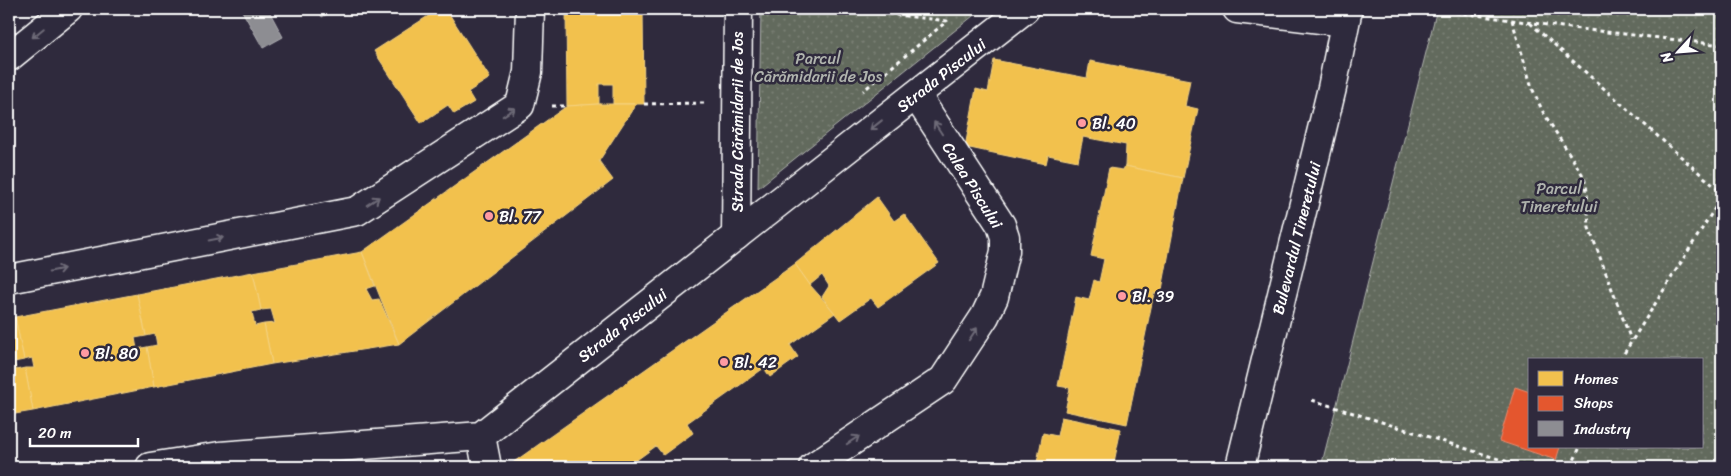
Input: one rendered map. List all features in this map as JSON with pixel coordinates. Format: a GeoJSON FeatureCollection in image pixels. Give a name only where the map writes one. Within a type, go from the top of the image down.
{"type":"FeatureCollection","features":[{"type":"Feature","properties":{"kind":"street"},"geometry":{"type":"LineString","coordinates":[[9,57],[68,9]]}},
{"type":"Feature","properties":{"kind":"street"},"geometry":{"type":"LineString","coordinates":[[9,279],[356,211],[520,105],[528,72],[530,9]]}},
{"type":"Feature","properties":{"kind":"street","name":"Strada Cărămidarii de Jos"},"geometry":{"type":"LineString","coordinates":[[736,236],[738,9]]}},
{"type":"Feature","properties":{"kind":"street","name":"Strada Piscului"},"geometry":{"type":"LineString","coordinates":[[481,436],[1025,9]]}},
{"type":"Feature","properties":{"kind":"street"},"geometry":{"type":"LineString","coordinates":[[1237,9],[1347,15]]}},
{"type":"Feature","properties":{"kind":"street","name":"Bulevardul Tineretului"},"geometry":{"type":"LineString","coordinates":[[1240,467],[1329,98],[1347,15]]}},
{"type":"Feature","properties":{"kind":"street","name":"Calea Piscului"},"geometry":{"type":"LineString","coordinates":[[813,467],[943,380],[985,316],[1001,275],[1005,250],[1005,237],[1001,225],[916,95]]}},
{"type":"Feature","properties":{"kind":"street"},"geometry":{"type":"LineString","coordinates":[[150,467],[481,436],[487,467]]}},
{"type":"Feature","properties":{"kind":"path"},"geometry":{"type":"LineString","coordinates":[[848,9],[947,20],[857,96]]}},
{"type":"Feature","properties":{"kind":"path"},"geometry":{"type":"LineString","coordinates":[[1432,9],[1722,46]]}},
{"type":"Feature","properties":{"kind":"path"},"geometry":{"type":"LineString","coordinates":[[1512,20],[1532,88],[1543,112],[1584,177],[1588,191],[1589,228],[1631,340]]}},
{"type":"Feature","properties":{"kind":"path"},"geometry":{"type":"LineString","coordinates":[[1530,23],[1722,193]]}},
{"type":"Feature","properties":{"kind":"path"},"geometry":{"type":"LineString","coordinates":[[644,104],[737,102]]}},
{"type":"Feature","properties":{"kind":"path"},"geometry":{"type":"LineString","coordinates":[[1621,358],[1715,208],[1722,201]]}},
{"type":"Feature","properties":{"kind":"path"},"geometry":{"type":"LineString","coordinates":[[1312,400],[1524,467]]}},
{"type":"Feature","properties":{"kind":"path"},"geometry":{"type":"LineString","coordinates":[[1571,467],[1580,448]]}},
{"type":"Feature","properties":{"kind":"green space","name":"Parcul Cărămidarii de Jos"},"geometry":{"type":"Polygon","coordinates":[[[761,9],[950,9],[978,12],[758,188],[761,9]]]}},
{"type":"Feature","properties":{"kind":"green space","name":"Parcul Tineretului"},"geometry":{"type":"Polygon","coordinates":[[[1437,9],[1722,9],[1722,467],[1321,467],[1437,9]]]}},
{"type":"Feature","properties":{"kind":"building: Homes"},"geometry":{"type":"Polygon","coordinates":[[[439,9],[446,9],[490,78],[468,92],[474,102],[454,114],[448,105],[421,123],[374,51],[439,9]]]}},
{"type":"Feature","properties":{"kind":"building: Homes"},"geometry":{"type":"Polygon","coordinates":[[[566,9],[643,9],[644,104],[613,104],[613,84],[599,84],[599,104],[567,106],[566,9]]]}},
{"type":"Feature","properties":{"kind":"building: Homes","name":"Bl. 40"},"geometry":{"type":"Polygon","coordinates":[[[994,60],[1087,78],[1090,61],[1190,80],[1185,106],[1198,109],[1183,178],[1125,166],[1126,145],[1083,137],[1078,161],[1048,155],[1046,164],[965,147],[976,89],[988,92],[994,60]]]}},
{"type":"Feature","properties":{"kind":"building: Homes","name":"Bl. 77"},"geometry":{"type":"Polygon","coordinates":[[[636,104],[599,161],[613,180],[399,344],[362,252],[567,106],[636,104]]]}},
{"type":"Feature","properties":{"kind":"building: Homes","name":"Bl. 39"},"geometry":{"type":"Polygon","coordinates":[[[1125,166],[1183,178],[1161,295],[1154,293],[1127,424],[1065,411],[1070,388],[1058,386],[1076,297],[1089,300],[1094,280],[1099,282],[1104,259],[1091,256],[1109,168],[1123,170],[1125,166]]]}},
{"type":"Feature","properties":{"kind":"building: Homes"},"geometry":{"type":"Polygon","coordinates":[[[877,197],[894,221],[904,214],[939,263],[878,307],[871,298],[840,320],[822,297],[829,286],[822,275],[810,285],[795,264],[877,197]]]}},
{"type":"Feature","properties":{"kind":"building: Homes"},"geometry":{"type":"Polygon","coordinates":[[[362,252],[375,286],[366,289],[372,300],[379,299],[399,344],[272,364],[264,324],[275,323],[271,309],[261,310],[253,272],[362,252]]]}},
{"type":"Feature","properties":{"kind":"building: Homes","name":"Bl. 42"},"geometry":{"type":"Polygon","coordinates":[[[795,264],[810,285],[835,313],[790,345],[798,357],[770,377],[764,368],[687,423],[693,433],[663,455],[656,446],[627,467],[510,467],[511,464],[795,264]]]}},
{"type":"Feature","properties":{"kind":"building: Homes"},"geometry":{"type":"Polygon","coordinates":[[[253,272],[261,310],[252,312],[255,326],[264,324],[272,364],[154,387],[147,347],[157,345],[155,334],[146,336],[137,294],[253,272]]]}},
{"type":"Feature","properties":{"kind":"building: Homes","name":"Bl. 80"},"geometry":{"type":"Polygon","coordinates":[[[137,294],[146,336],[135,338],[137,349],[147,347],[154,387],[33,411],[25,368],[34,368],[32,358],[24,360],[15,317],[137,294]]]}},
{"type":"Feature","properties":{"kind":"building: Homes"},"geometry":{"type":"Polygon","coordinates":[[[15,317],[24,360],[14,362],[16,370],[25,368],[33,411],[9,415],[9,318],[15,317]]]}},
{"type":"Feature","properties":{"kind":"building: Homes"},"geometry":{"type":"Polygon","coordinates":[[[1061,417],[1121,429],[1113,467],[1036,467],[1043,433],[1057,436],[1061,417]]]}},
{"type":"Feature","properties":{"kind":"building: Shops"},"geometry":{"type":"Polygon","coordinates":[[[1515,387],[1528,391],[1528,448],[1560,448],[1556,460],[1499,441],[1515,387]]]}},
{"type":"Feature","properties":{"kind":"building: Industry"},"geometry":{"type":"Polygon","coordinates":[[[241,9],[268,9],[283,37],[263,48],[241,9]]]}},
{"type":"Feature","properties":{"kind":"building: Industry"},"geometry":{"type":"Polygon","coordinates":[[[318,9],[336,9],[322,17],[318,9]]]}},
{"type":"Feature","properties":{"kind":"place","name":"Bl. 40"},"geometry":{"type":"Point","coordinates":[1082,123]}},
{"type":"Feature","properties":{"kind":"place","name":"Bl. 77"},"geometry":{"type":"Point","coordinates":[489,216]}},
{"type":"Feature","properties":{"kind":"place","name":"Bl. 39"},"geometry":{"type":"Point","coordinates":[1122,296]}},
{"type":"Feature","properties":{"kind":"place","name":"Bl. 80"},"geometry":{"type":"Point","coordinates":[85,353]}},
{"type":"Feature","properties":{"kind":"place","name":"Bl. 42"},"geometry":{"type":"Point","coordinates":[724,362]}}]}
